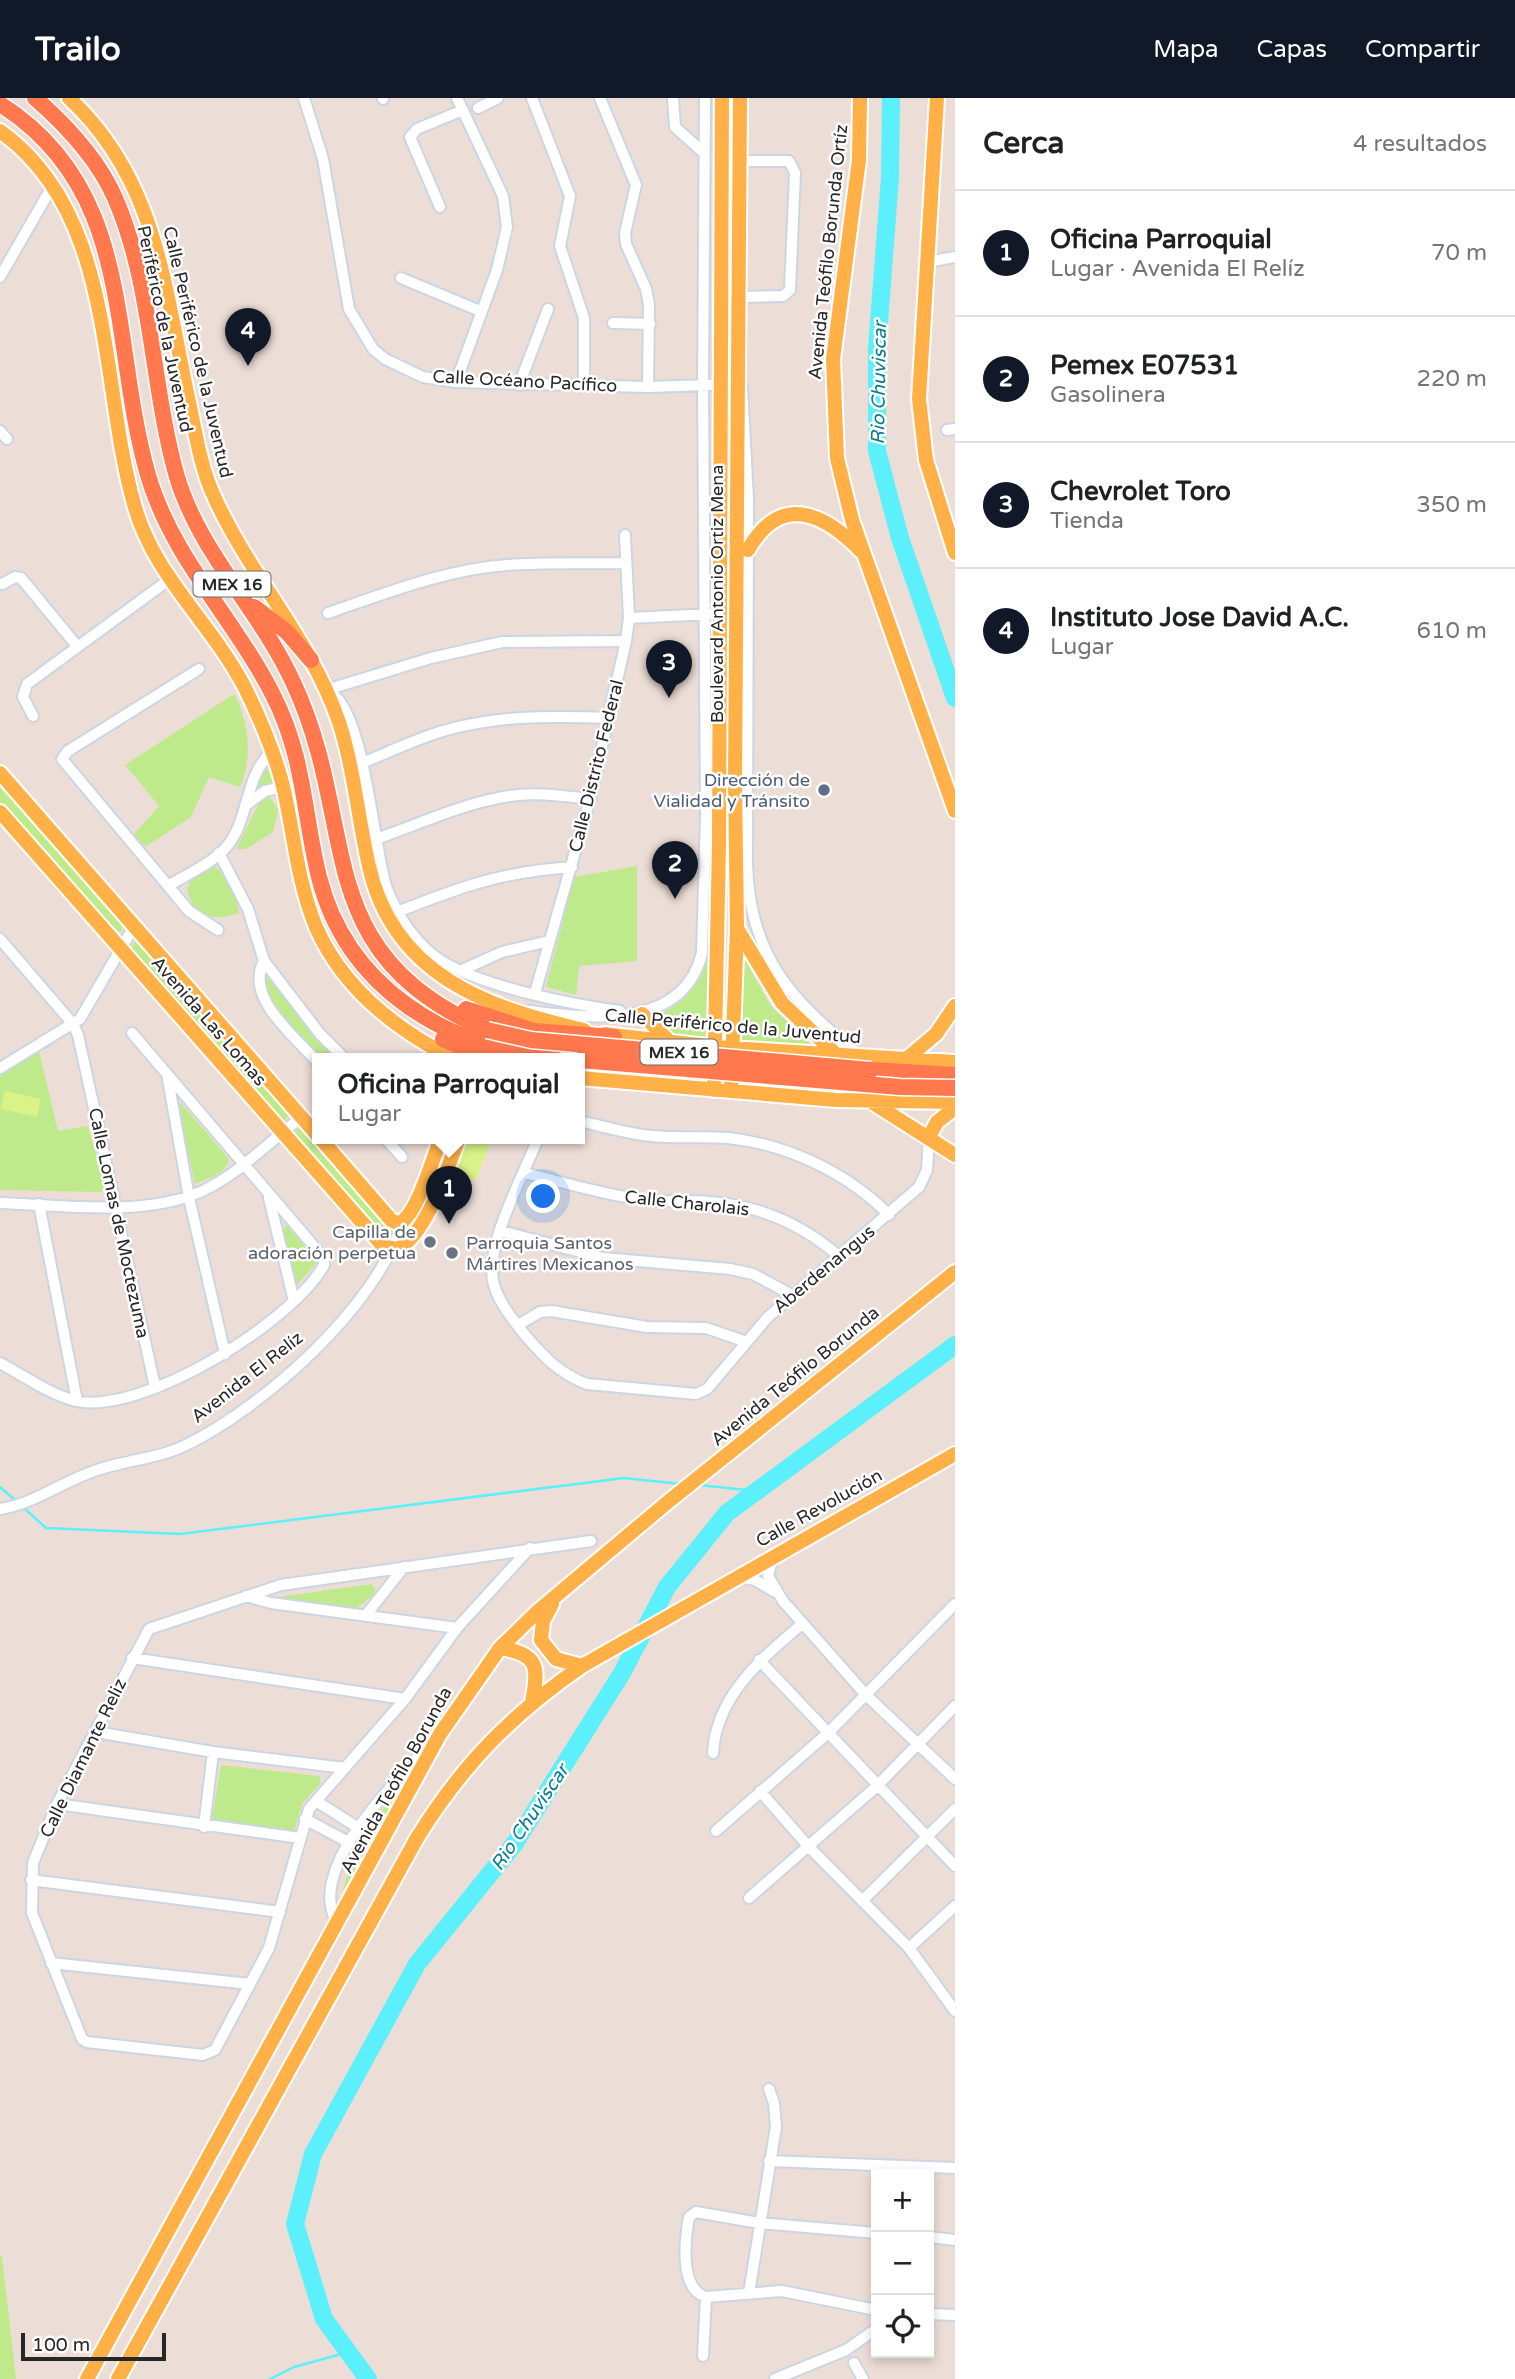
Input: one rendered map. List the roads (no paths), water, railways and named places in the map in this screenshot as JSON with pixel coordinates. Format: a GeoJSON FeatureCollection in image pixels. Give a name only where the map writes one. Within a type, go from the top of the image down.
{"type":"FeatureCollection","features":[{"type":"Feature","properties":{"kind":"highway","name":"Periférico de la Juventud"},"geometry":{"type":"LineString","coordinates":[[35,98],[80,142],[115,198],[132,247],[177,476],[204,542],[276,648],[310,722],[326,773],[341,866],[351,900],[381,954],[410,985],[485,1044],[530,1053]]}},
{"type":"Feature","properties":{"kind":"highway","name":"MEX 16"},"geometry":{"type":"LineString","coordinates":[[0,104],[36,129],[52,146],[88,199],[112,271],[147,473],[161,514],[186,562],[252,658],[286,724],[305,789],[319,877],[341,933],[357,961],[405,1006],[417,1024],[469,1052],[485,1044]]}},
{"type":"Feature","properties":{"kind":"highway"},"geometry":{"type":"LineString","coordinates":[[242,597],[287,632],[311,660]]}},
{"type":"Feature","properties":{"kind":"highway"},"geometry":{"type":"LineString","coordinates":[[410,985],[511,1026],[569,1035],[614,1037]]}},
{"type":"Feature","properties":{"kind":"highway","name":"Periférico de la Juventud"},"geometry":{"type":"LineString","coordinates":[[485,1044],[531,1040],[867,1064]]}},
{"type":"Feature","properties":{"kind":"highway","name":"MEX 16"},"geometry":{"type":"LineString","coordinates":[[585,1060],[901,1087],[955,1088]]}},
{"type":"Feature","properties":{"kind":"highway","name":"Calle Periférico de la Juventud"},"geometry":{"type":"LineString","coordinates":[[867,1064],[955,1075]]}},
{"type":"Feature","properties":{"kind":"main road","name":"Calle Periférico de la Juventud"},"geometry":{"type":"LineString","coordinates":[[69,98],[109,141],[129,173],[155,243],[198,444],[212,491],[227,523],[311,660],[326,690],[346,749],[369,867],[392,922],[432,969],[467,993],[503,1008],[614,1037],[838,1056],[867,1064],[905,1060],[955,1062]]}},
{"type":"Feature","properties":{"kind":"main road","name":"Boulevard Antonio Ortiz Mena"},"geometry":{"type":"LineString","coordinates":[[714,1090],[712,614],[719,384],[722,98]]}},
{"type":"Feature","properties":{"kind":"main road","name":"Boulevard Antonio Ortiz Mena"},"geometry":{"type":"LineString","coordinates":[[731,1090],[737,928],[734,781],[740,98]]}},
{"type":"Feature","properties":{"kind":"main road","name":"Avenida Teófilo Borunda Ortíz"},"geometry":{"type":"LineString","coordinates":[[860,98],[859,160],[836,329],[832,394],[834,431],[843,488],[955,811]]}},
{"type":"Feature","properties":{"kind":"main road"},"geometry":{"type":"LineString","coordinates":[[937,98],[920,354],[921,432],[933,487],[955,553]]}},
{"type":"Feature","properties":{"kind":"main road"},"geometry":{"type":"LineString","coordinates":[[0,131],[30,156],[53,185],[78,234],[94,290],[134,504],[143,531],[170,579],[231,664],[260,719],[283,788],[307,900],[327,947],[363,996],[386,1018],[442,1053]]}},
{"type":"Feature","properties":{"kind":"main road"},"geometry":{"type":"LineString","coordinates":[[748,550],[765,525],[779,516],[798,513],[834,526],[865,555]]}},
{"type":"Feature","properties":{"kind":"main road","name":"Avenida Las Lomas"},"geometry":{"type":"LineString","coordinates":[[0,773],[133,928],[312,1129]]}},
{"type":"Feature","properties":{"kind":"main road","name":"Avenida Las Lomas"},"geometry":{"type":"LineString","coordinates":[[0,812],[280,1133],[374,1238],[393,1251]]}},
{"type":"Feature","properties":{"kind":"main road"},"geometry":{"type":"LineString","coordinates":[[737,928],[782,1003],[838,1056]]}},
{"type":"Feature","properties":{"kind":"main road"},"geometry":{"type":"LineString","coordinates":[[905,1060],[936,1034],[955,1006]]}},
{"type":"Feature","properties":{"kind":"main road"},"geometry":{"type":"LineString","coordinates":[[642,1014],[670,1041]]}},
{"type":"Feature","properties":{"kind":"main road"},"geometry":{"type":"LineString","coordinates":[[425,1044],[434,1053]]}},
{"type":"Feature","properties":{"kind":"main road"},"geometry":{"type":"LineString","coordinates":[[585,1078],[872,1102],[955,1102]]}},
{"type":"Feature","properties":{"kind":"main road"},"geometry":{"type":"LineString","coordinates":[[872,1102],[955,1155]]}},
{"type":"Feature","properties":{"kind":"main road"},"geometry":{"type":"LineString","coordinates":[[929,1137],[937,1122],[955,1108]]}},
{"type":"Feature","properties":{"kind":"main road","name":"Avenida Las Lomas"},"geometry":{"type":"LineString","coordinates":[[325,1144],[391,1220],[402,1223]]}},
{"type":"Feature","properties":{"kind":"main road"},"geometry":{"type":"LineString","coordinates":[[402,1223],[414,1206],[439,1144]]}},
{"type":"Feature","properties":{"kind":"main road","name":"Avenida El Relíz"},"geometry":{"type":"LineString","coordinates":[[393,1251],[405,1245],[420,1227],[456,1144]]}},
{"type":"Feature","properties":{"kind":"main road"},"geometry":{"type":"LineString","coordinates":[[918,1301],[955,1265]]}},
{"type":"Feature","properties":{"kind":"main road","name":"Avenida Teófilo Borunda"},"geometry":{"type":"LineString","coordinates":[[88,2379],[341,1920],[440,1734],[500,1648],[558,1594],[669,1501],[955,1272]]}},
{"type":"Feature","properties":{"kind":"main road","name":"Calle Revolución"},"geometry":{"type":"LineString","coordinates":[[582,1666],[736,1576],[955,1454]]}},
{"type":"Feature","properties":{"kind":"main road"},"geometry":{"type":"LineString","coordinates":[[558,1594],[543,1621],[541,1640],[556,1659],[582,1666]]}},
{"type":"Feature","properties":{"kind":"main road"},"geometry":{"type":"LineString","coordinates":[[500,1648],[523,1654],[535,1664],[537,1674],[532,1702]]}},
{"type":"Feature","properties":{"kind":"main road"},"geometry":{"type":"LineString","coordinates":[[118,2379],[194,2247],[417,1838],[459,1775],[485,1744],[532,1702],[582,1666]]}},
{"type":"Feature","properties":{"kind":"main road"},"geometry":{"type":"LineString","coordinates":[[341,1920],[374,1914]]}},
{"type":"Feature","properties":{"kind":"street","name":"Calle Océano Pacífico"},"geometry":{"type":"LineString","coordinates":[[304,98],[323,159],[349,309],[373,349],[407,371],[456,382],[648,387],[738,384]]}},
{"type":"Feature","properties":{"kind":"street"},"geometry":{"type":"LineString","coordinates":[[456,382],[504,249],[506,212],[499,187],[457,98]]}},
{"type":"Feature","properties":{"kind":"street"},"geometry":{"type":"LineString","coordinates":[[478,108],[498,98]]}},
{"type":"Feature","properties":{"kind":"street"},"geometry":{"type":"LineString","coordinates":[[532,98],[570,196],[560,246],[584,318],[584,384]]}},
{"type":"Feature","properties":{"kind":"street"},"geometry":{"type":"LineString","coordinates":[[600,98],[636,185],[625,233],[626,244],[646,289],[650,324],[648,387]]}},
{"type":"Feature","properties":{"kind":"street"},"geometry":{"type":"LineString","coordinates":[[673,98],[675,127],[704,153]]}},
{"type":"Feature","properties":{"kind":"street","name":"Boulevard Antonio Ortiz Mena"},"geometry":{"type":"LineString","coordinates":[[705,98],[703,385],[712,614]]}},
{"type":"Feature","properties":{"kind":"street"},"geometry":{"type":"LineString","coordinates":[[440,207],[410,137],[417,129],[463,110]]}},
{"type":"Feature","properties":{"kind":"street"},"geometry":{"type":"LineString","coordinates":[[738,297],[783,296],[790,290],[795,173],[789,161],[739,161]]}},
{"type":"Feature","properties":{"kind":"street"},"geometry":{"type":"LineString","coordinates":[[0,277],[53,185]]}},
{"type":"Feature","properties":{"kind":"street"},"geometry":{"type":"LineString","coordinates":[[928,262],[955,257]]}},
{"type":"Feature","properties":{"kind":"street"},"geometry":{"type":"LineString","coordinates":[[401,278],[480,311]]}},
{"type":"Feature","properties":{"kind":"street"},"geometry":{"type":"LineString","coordinates":[[519,385],[548,309]]}},
{"type":"Feature","properties":{"kind":"street"},"geometry":{"type":"LineString","coordinates":[[613,323],[650,324]]}},
{"type":"Feature","properties":{"kind":"street"},"geometry":{"type":"LineString","coordinates":[[738,384],[743,391],[745,407],[748,550],[747,863],[754,923],[771,965],[791,994],[812,1017],[867,1064]]}},
{"type":"Feature","properties":{"kind":"street","name":"Calle Distrito Federal"},"geometry":{"type":"LineString","coordinates":[[535,993],[590,799],[626,641],[629,618],[625,535]]}},
{"type":"Feature","properties":{"kind":"street"},"geometry":{"type":"LineString","coordinates":[[328,613],[385,593],[475,569],[508,565],[626,563]]}},
{"type":"Feature","properties":{"kind":"street"},"geometry":{"type":"LineString","coordinates":[[2,584],[15,577],[21,578],[77,646]]}},
{"type":"Feature","properties":{"kind":"street"},"geometry":{"type":"LineString","coordinates":[[33,716],[23,697],[25,687],[170,579]]}},
{"type":"Feature","properties":{"kind":"street"},"geometry":{"type":"LineString","coordinates":[[629,618],[712,614]]}},
{"type":"Feature","properties":{"kind":"street"},"geometry":{"type":"LineString","coordinates":[[326,690],[443,655],[502,642],[626,641]]}},
{"type":"Feature","properties":{"kind":"street"},"geometry":{"type":"LineString","coordinates":[[199,669],[68,751],[62,759],[189,911],[218,930]]}},
{"type":"Feature","properties":{"kind":"street"},"geometry":{"type":"LineString","coordinates":[[326,690],[336,694],[343,705],[362,763],[386,886],[397,912],[422,945],[445,963],[535,993],[598,1008],[642,1014]]}},
{"type":"Feature","properties":{"kind":"street"},"geometry":{"type":"LineString","coordinates":[[362,763],[442,732],[474,724],[534,716],[609,718]]}},
{"type":"Feature","properties":{"kind":"street","name":"Boulevard Antonio Ortiz Mena"},"geometry":{"type":"LineString","coordinates":[[642,1014],[684,988],[700,962],[704,938],[712,740]]}},
{"type":"Feature","properties":{"kind":"street"},"geometry":{"type":"LineString","coordinates":[[168,886],[219,853],[232,838],[257,770],[272,751]]}},
{"type":"Feature","properties":{"kind":"street"},"geometry":{"type":"LineString","coordinates":[[245,806],[265,790],[283,788]]}},
{"type":"Feature","properties":{"kind":"street"},"geometry":{"type":"LineString","coordinates":[[376,839],[479,803],[510,796],[545,793],[590,799]]}},
{"type":"Feature","properties":{"kind":"street"},"geometry":{"type":"LineString","coordinates":[[219,853],[248,909],[264,961],[320,1034],[339,1053]]}},
{"type":"Feature","properties":{"kind":"street"},"geometry":{"type":"LineString","coordinates":[[397,912],[489,877],[520,871],[572,867]]}},
{"type":"Feature","properties":{"kind":"street"},"geometry":{"type":"LineString","coordinates":[[0,1068],[84,1015],[133,928]]}},
{"type":"Feature","properties":{"kind":"street"},"geometry":{"type":"LineString","coordinates":[[0,939],[73,1024]]}},
{"type":"Feature","properties":{"kind":"street"},"geometry":{"type":"LineString","coordinates":[[462,970],[502,952],[549,941]]}},
{"type":"Feature","properties":{"kind":"street"},"geometry":{"type":"LineString","coordinates":[[264,961],[258,972],[261,995],[312,1056]]}},
{"type":"Feature","properties":{"kind":"street"},"geometry":{"type":"LineString","coordinates":[[503,1008],[588,1016],[642,1014]]}},
{"type":"Feature","properties":{"kind":"street","name":"Calle Lomas de Moctezuma"},"geometry":{"type":"LineString","coordinates":[[73,1024],[155,1387]]}},
{"type":"Feature","properties":{"kind":"street"},"geometry":{"type":"LineString","coordinates":[[0,1363],[57,1394],[77,1401],[117,1400],[155,1387],[225,1353],[294,1301],[319,1275],[324,1258],[132,1033]]}},
{"type":"Feature","properties":{"kind":"street"},"geometry":{"type":"LineString","coordinates":[[167,1076],[189,1198],[225,1353]]}},
{"type":"Feature","properties":{"kind":"street"},"geometry":{"type":"LineString","coordinates":[[0,1203],[114,1206],[169,1203],[189,1198],[223,1180],[302,1117]]}},
{"type":"Feature","properties":{"kind":"street"},"geometry":{"type":"LineString","coordinates":[[585,1122],[643,1135],[729,1138],[783,1150],[863,1189],[889,1215]]}},
{"type":"Feature","properties":{"kind":"street","name":"Aberdenangus"},"geometry":{"type":"LineString","coordinates":[[517,1325],[552,1365],[571,1378],[587,1384],[699,1394],[707,1388],[744,1341],[792,1295],[889,1215],[924,1179],[929,1137]]}},
{"type":"Feature","properties":{"kind":"street"},"geometry":{"type":"LineString","coordinates":[[390,1144],[402,1157]]}},
{"type":"Feature","properties":{"kind":"street"},"geometry":{"type":"LineString","coordinates":[[536,1144],[495,1248],[492,1277],[495,1289],[517,1325],[540,1312],[551,1311],[647,1327],[706,1328],[744,1341]]}},
{"type":"Feature","properties":{"kind":"street","name":"Calle Charolais"},"geometry":{"type":"LineString","coordinates":[[524,1173],[611,1194],[656,1201],[710,1202],[770,1213],[820,1240],[840,1257]]}},
{"type":"Feature","properties":{"kind":"street"},"geometry":{"type":"LineString","coordinates":[[269,1195],[294,1301]]}},
{"type":"Feature","properties":{"kind":"street"},"geometry":{"type":"LineString","coordinates":[[39,1204],[77,1401]]}},
{"type":"Feature","properties":{"kind":"street"},"geometry":{"type":"LineString","coordinates":[[393,1251],[402,1223]]}},
{"type":"Feature","properties":{"kind":"street"},"geometry":{"type":"LineString","coordinates":[[501,1231],[603,1258],[730,1269],[752,1274],[792,1295]]}},
{"type":"Feature","properties":{"kind":"street","name":"Avenida El Relíz"},"geometry":{"type":"LineString","coordinates":[[0,1509],[33,1500],[93,1471],[168,1452],[210,1432],[283,1378],[320,1345],[360,1298],[393,1251]]}},
{"type":"Feature","properties":{"kind":"street","name":"Calle Diamante Reliz"},"geometry":{"type":"LineString","coordinates":[[530,1548],[457,1628],[405,1699],[316,1801],[305,1819],[270,1948],[211,2053],[151,2049],[82,2039],[32,1913],[33,1863],[57,1804],[142,1638],[154,1625],[289,1583],[530,1548],[591,1541]]}},
{"type":"Feature","properties":{"kind":"street"},"geometry":{"type":"LineString","coordinates":[[773,1555],[768,1576],[778,1594],[866,1695],[955,1779]]}},
{"type":"Feature","properties":{"kind":"street"},"geometry":{"type":"LineString","coordinates":[[366,1615],[404,1567]]}},
{"type":"Feature","properties":{"kind":"street"},"geometry":{"type":"LineString","coordinates":[[736,1576],[755,1580],[778,1594]]}},
{"type":"Feature","properties":{"kind":"street"},"geometry":{"type":"LineString","coordinates":[[246,1596],[271,1603],[457,1628]]}},
{"type":"Feature","properties":{"kind":"street"},"geometry":{"type":"LineString","coordinates":[[716,1831],[828,1733],[955,1604]]}},
{"type":"Feature","properties":{"kind":"street"},"geometry":{"type":"LineString","coordinates":[[712,1753],[713,1741],[725,1707],[759,1660],[803,1624]]}},
{"type":"Feature","properties":{"kind":"street"},"geometry":{"type":"LineString","coordinates":[[132,1658],[405,1699]]}},
{"type":"Feature","properties":{"kind":"street"},"geometry":{"type":"LineString","coordinates":[[759,1660],[876,1787],[955,1866]]}},
{"type":"Feature","properties":{"kind":"street"},"geometry":{"type":"LineString","coordinates":[[749,1898],[876,1787],[955,1706]]}},
{"type":"Feature","properties":{"kind":"street"},"geometry":{"type":"LineString","coordinates":[[96,1732],[213,1752],[345,1768]]}},
{"type":"Feature","properties":{"kind":"street"},"geometry":{"type":"LineString","coordinates":[[341,1920],[333,1913],[330,1893],[348,1842],[357,1827],[440,1734]]}},
{"type":"Feature","properties":{"kind":"street"},"geometry":{"type":"LineString","coordinates":[[204,1827],[213,1752]]}},
{"type":"Feature","properties":{"kind":"street"},"geometry":{"type":"LineString","coordinates":[[760,1791],[809,1847],[909,1948],[952,2005]]}},
{"type":"Feature","properties":{"kind":"street"},"geometry":{"type":"LineString","coordinates":[[316,1801],[357,1827]]}},
{"type":"Feature","properties":{"kind":"street"},"geometry":{"type":"LineString","coordinates":[[57,1804],[204,1827],[300,1838]]}},
{"type":"Feature","properties":{"kind":"street"},"geometry":{"type":"LineString","coordinates":[[862,1901],[955,1809]]}},
{"type":"Feature","properties":{"kind":"street"},"geometry":{"type":"LineString","coordinates":[[305,1819],[348,1842]]}},
{"type":"Feature","properties":{"kind":"street"},"geometry":{"type":"LineString","coordinates":[[31,1880],[280,1912]]}},
{"type":"Feature","properties":{"kind":"street"},"geometry":{"type":"LineString","coordinates":[[909,1948],[955,1906]]}},
{"type":"Feature","properties":{"kind":"street"},"geometry":{"type":"LineString","coordinates":[[51,1963],[250,1984]]}},
{"type":"Feature","properties":{"kind":"street"},"geometry":{"type":"LineString","coordinates":[[749,2293],[776,2127],[774,2103],[769,2089]]}},
{"type":"Feature","properties":{"kind":"street"},"geometry":{"type":"LineString","coordinates":[[769,2161],[955,2168]]}},
{"type":"Feature","properties":{"kind":"street"},"geometry":{"type":"LineString","coordinates":[[871,2233],[759,2224],[710,2213],[691,2214],[687,2223],[690,2283],[695,2292],[706,2297],[782,2291],[871,2309]]}},
{"type":"Feature","properties":{"kind":"street"},"geometry":{"type":"LineString","coordinates":[[934,2238],[955,2240]]}},
{"type":"Feature","properties":{"kind":"street"},"geometry":{"type":"LineString","coordinates":[[703,2356],[706,2297]]}},
{"type":"Feature","properties":{"kind":"street"},"geometry":{"type":"LineString","coordinates":[[934,2314],[955,2315]]}},
{"type":"Feature","properties":{"kind":"street"},"geometry":{"type":"LineString","coordinates":[[775,2379],[846,2350],[871,2332]]}},
{"type":"Feature","properties":{"kind":"street"},"geometry":{"type":"LineString","coordinates":[[854,2363],[863,2379]]}},
{"type":"Feature","properties":{"kind":"waterway","name":"Rio Chuviscar"},"geometry":{"type":"LineString","coordinates":[[891,98],[890,177],[877,349],[877,451],[900,538],[955,698]]}},
{"type":"Feature","properties":{"kind":"waterway","name":"Rio Chuviscar"},"geometry":{"type":"LineString","coordinates":[[368,2379],[324,2319],[295,2224],[313,2154],[417,1964],[515,1843],[622,1673],[667,1587],[727,1513],[955,1345]]}},
{"type":"Feature","properties":{"kind":"waterway"},"geometry":{"type":"LineString","coordinates":[[24,1508],[46,1528],[180,1534],[624,1478],[681,1484]]}},
{"type":"Feature","properties":{"kind":"waterway"},"geometry":{"type":"LineString","coordinates":[[698,1485],[757,1491]]}},
{"type":"Feature","properties":{"kind":"waterway"},"geometry":{"type":"LineString","coordinates":[[0,1487],[16,1501]]}},
{"type":"Feature","properties":{"kind":"waterway"},"geometry":{"type":"LineString","coordinates":[[270,2379],[294,2367],[349,2352]]}},
{"type":"Feature","properties":{"kind":"place","name":"Instituto Jose David A.C."},"geometry":{"type":"Point","coordinates":[248,366]}},
{"type":"Feature","properties":{"kind":"place","name":"Chevrolet Toro"},"geometry":{"type":"Point","coordinates":[669,698]}},
{"type":"Feature","properties":{"kind":"place","name":"Dirección de Vialidad y Tránsito"},"geometry":{"type":"Point","coordinates":[824,790]}},
{"type":"Feature","properties":{"kind":"place","name":"Pemex E07531"},"geometry":{"type":"Point","coordinates":[675,899]}},
{"type":"Feature","properties":{"kind":"place","name":"Oficina Parroquial"},"geometry":{"type":"Point","coordinates":[449,1224]}},
{"type":"Feature","properties":{"kind":"place","name":"Capilla de adoración perpetua"},"geometry":{"type":"Point","coordinates":[430,1242]}},
{"type":"Feature","properties":{"kind":"place","name":"Parroquia Santos Mártires Mexicanos"},"geometry":{"type":"Point","coordinates":[452,1253]}}]}
